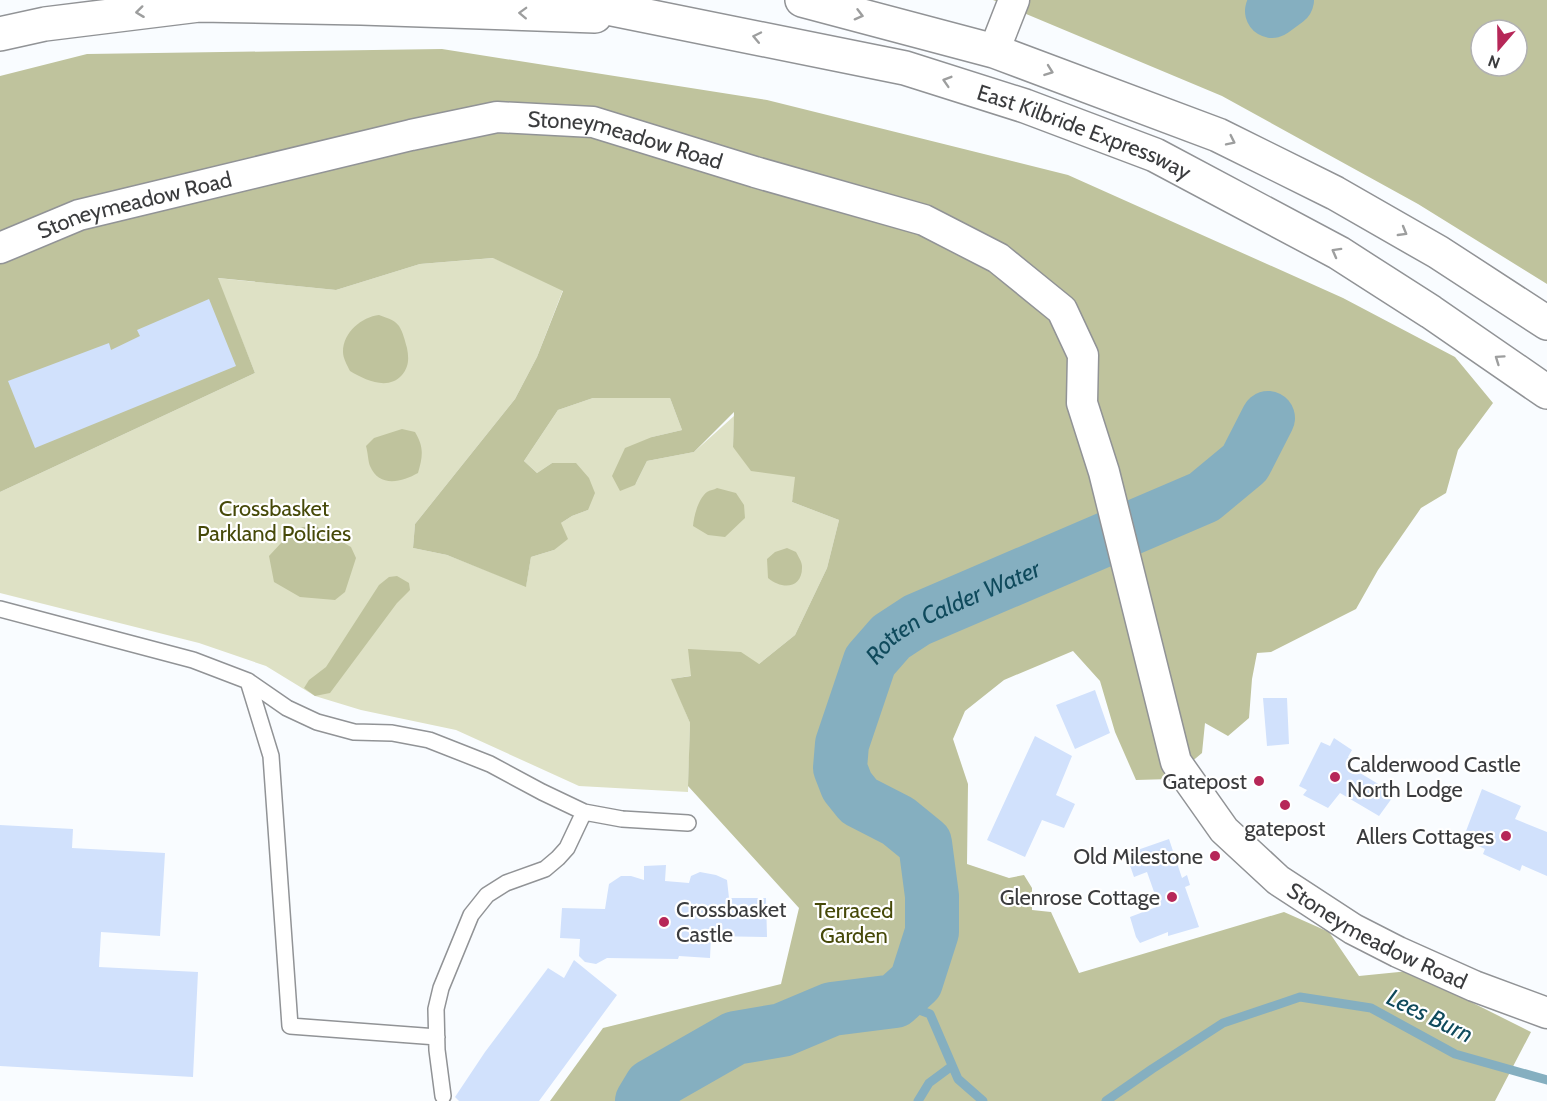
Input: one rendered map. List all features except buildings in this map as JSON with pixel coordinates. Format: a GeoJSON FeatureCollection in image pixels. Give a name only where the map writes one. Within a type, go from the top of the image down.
{"type":"FeatureCollection","features":[{"type":"Feature","properties":{"kind":"highway","name":"East Kilbride Expressway"},"geometry":{"type":"LineString","coordinates":[[568,0],[905,68],[1025,106],[1155,155],[1339,253],[1431,312],[1547,392]]}},
{"type":"Feature","properties":{"kind":"highway","name":"East Kilbride Expressway"},"geometry":{"type":"LineString","coordinates":[[802,0],[994,51],[1218,135],[1345,198],[1438,252],[1547,323]]}},
{"type":"Feature","properties":{"kind":"highway"},"geometry":{"type":"LineString","coordinates":[[0,34],[45,24],[199,5],[666,18]]}},
{"type":"Feature","properties":{"kind":"street"},"geometry":{"type":"LineString","coordinates":[[994,51],[1014,0]]}},
{"type":"Feature","properties":{"kind":"street","name":"Stoneymeadow Road"},"geometry":{"type":"LineString","coordinates":[[0,248],[79,215],[411,135],[497,117],[593,122],[755,172],[924,220],[998,258],[1062,310],[1083,356],[1082,403],[1104,472],[1176,762],[1224,830],[1278,880],[1353,929],[1452,976],[1547,1013]]}},
{"type":"Feature","properties":{"kind":"lane"},"geometry":{"type":"LineString","coordinates":[[0,609],[193,660],[248,681],[287,708],[317,722],[354,732],[392,733],[429,740],[490,764],[584,812],[622,819],[688,823]]}},
{"type":"Feature","properties":{"kind":"lane"},"geometry":{"type":"LineString","coordinates":[[248,681],[271,756],[290,1026],[437,1037]]}},
{"type":"Feature","properties":{"kind":"lane"},"geometry":{"type":"LineString","coordinates":[[443,1096],[436,1009],[441,988],[471,915],[487,895],[506,883],[545,868],[558,858],[567,848],[584,812]]}},
{"type":"Feature","properties":{"kind":"green space"},"geometry":{"type":"Polygon","coordinates":[[[993,0],[1547,0],[1547,284],[1418,204],[1222,96],[993,0]]]}},
{"type":"Feature","properties":{"kind":"green space","name":"Terraced Garden"},"geometry":{"type":"Polygon","coordinates":[[[442,49],[767,100],[1068,175],[1343,298],[1455,357],[1493,403],[1458,450],[1446,493],[1421,508],[1378,570],[1356,609],[1271,652],[1257,653],[1249,718],[1228,736],[1205,723],[1202,753],[1171,779],[1136,780],[1115,732],[1100,681],[1073,651],[1004,680],[965,711],[953,739],[968,784],[967,864],[1009,878],[1024,875],[1032,888],[1032,910],[1051,912],[1079,973],[1284,912],[1329,932],[1359,976],[1409,971],[1531,1032],[1495,1101],[550,1101],[603,1028],[781,984],[799,908],[688,786],[690,723],[671,679],[691,676],[688,649],[741,652],[759,664],[795,635],[827,568],[839,520],[792,502],[795,477],[751,471],[733,447],[734,412],[694,452],[647,461],[635,485],[620,491],[612,476],[625,448],[652,437],[682,430],[670,398],[593,398],[558,410],[524,461],[537,473],[552,463],[576,463],[589,478],[595,493],[588,510],[561,523],[568,539],[554,550],[531,557],[526,587],[447,555],[413,548],[415,524],[515,399],[537,357],[563,291],[493,258],[420,264],[336,290],[218,278],[255,373],[0,492],[0,76],[87,54],[442,49]]]}},
{"type":"Feature","properties":{"kind":"green space","name":"Crossbasket Parkland Policies"},"geometry":{"type":"Polygon","coordinates":[[[494,258],[563,290],[537,357],[515,399],[415,524],[413,548],[447,555],[526,586],[531,557],[554,550],[561,523],[588,510],[552,463],[537,473],[524,461],[558,410],[593,398],[670,398],[682,430],[652,437],[635,485],[647,461],[694,452],[734,416],[733,447],[796,477],[792,502],[839,520],[827,568],[795,635],[759,664],[672,679],[690,723],[688,792],[579,786],[456,730],[361,710],[315,696],[266,666],[199,643],[0,593],[0,492],[255,373],[217,278],[336,290],[420,264],[494,258]]]}},
{"type":"Feature","properties":{"kind":"green space"},"geometry":{"type":"Polygon","coordinates":[[[379,315],[392,320],[399,326],[408,352],[408,362],[402,375],[396,380],[383,383],[362,378],[350,371],[343,354],[346,338],[350,332],[360,322],[379,315]]]}},
{"type":"Feature","properties":{"kind":"green space"},"geometry":{"type":"Polygon","coordinates":[[[402,429],[415,432],[420,442],[422,457],[418,473],[398,481],[379,478],[370,466],[366,446],[374,438],[402,429]]]}},
{"type":"Feature","properties":{"kind":"green space"},"geometry":{"type":"Polygon","coordinates":[[[717,488],[736,493],[744,505],[745,518],[725,537],[708,535],[693,526],[701,499],[707,492],[717,488]]]}},
{"type":"Feature","properties":{"kind":"green space"},"geometry":{"type":"Polygon","coordinates":[[[314,525],[351,547],[356,558],[345,592],[335,600],[300,597],[274,582],[269,556],[294,529],[314,525]]]}},
{"type":"Feature","properties":{"kind":"green space"},"geometry":{"type":"Polygon","coordinates":[[[787,548],[796,552],[802,566],[799,579],[785,586],[768,578],[767,559],[775,552],[787,548]]]}},
{"type":"Feature","properties":{"kind":"green space"},"geometry":{"type":"Polygon","coordinates":[[[397,576],[409,583],[410,590],[397,603],[330,693],[315,696],[304,688],[309,680],[326,667],[379,585],[389,577],[397,576]]]}},
{"type":"Feature","properties":{"kind":"waterway","name":"Rotten Calder Water"},"geometry":{"type":"LineString","coordinates":[[1272,11],[1287,0]]}},
{"type":"Feature","properties":{"kind":"waterway","name":"Rotten Calder Water"},"geometry":{"type":"LineString","coordinates":[[642,1101],[651,1086],[735,1038],[782,1030],[832,1009],[895,1001],[916,982],[932,932],[932,896],[925,843],[898,821],[859,801],[847,786],[840,768],[842,744],[870,661],[891,637],[917,620],[1204,497],[1245,463],[1268,418]]}},
{"type":"Feature","properties":{"kind":"waterway","name":"Lees Burn"},"geometry":{"type":"LineString","coordinates":[[1106,1101],[1223,1023],[1300,997],[1371,1008],[1455,1054],[1547,1080]]}},
{"type":"Feature","properties":{"kind":"waterway","name":"Lees Burn"},"geometry":{"type":"LineString","coordinates":[[895,1001],[930,1014],[958,1079],[983,1101]]}},
{"type":"Feature","properties":{"kind":"waterway"},"geometry":{"type":"LineString","coordinates":[[918,1101],[929,1083],[952,1066]]}},
{"type":"Feature","properties":{"kind":"place","name":"Calderwood Castle North Lodge"},"geometry":{"type":"Point","coordinates":[1335,777]}},
{"type":"Feature","properties":{"kind":"place","name":"Gatepost"},"geometry":{"type":"Point","coordinates":[1259,781]}},
{"type":"Feature","properties":{"kind":"place","name":"gatepost"},"geometry":{"type":"Point","coordinates":[1285,805]}},
{"type":"Feature","properties":{"kind":"place","name":"Allers Cottages"},"geometry":{"type":"Point","coordinates":[1506,836]}},
{"type":"Feature","properties":{"kind":"place","name":"Old Milestone"},"geometry":{"type":"Point","coordinates":[1215,856]}},
{"type":"Feature","properties":{"kind":"place","name":"Glenrose Cottage"},"geometry":{"type":"Point","coordinates":[1172,897]}},
{"type":"Feature","properties":{"kind":"place","name":"Crossbasket Castle"},"geometry":{"type":"Point","coordinates":[664,922]}}]}
